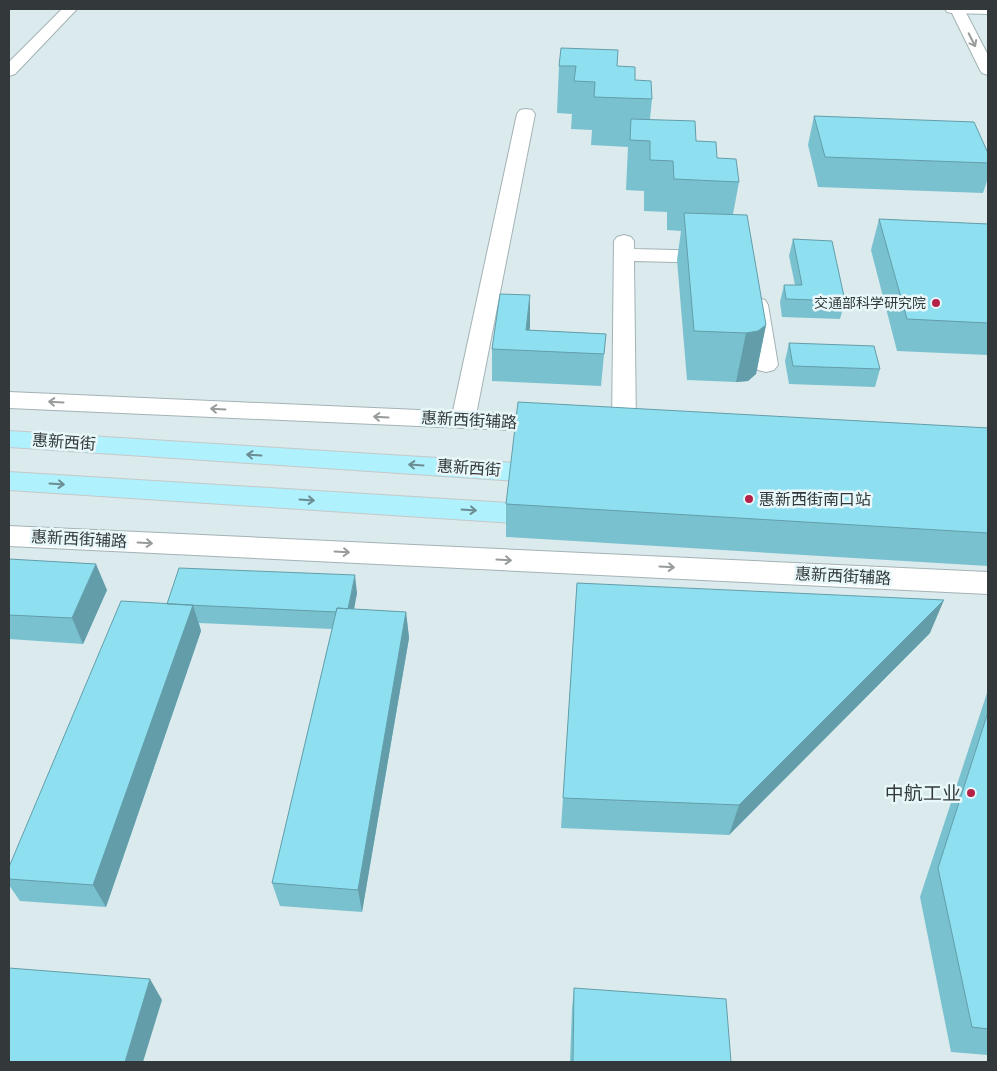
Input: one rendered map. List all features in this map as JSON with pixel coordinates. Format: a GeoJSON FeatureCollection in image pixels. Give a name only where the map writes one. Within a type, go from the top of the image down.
{"type":"FeatureCollection","features":[{"type":"Feature","properties":{"kind":"main road","name":"惠新西街"},"geometry":{"type":"LineString","coordinates":[[9,439],[573,475]]}},
{"type":"Feature","properties":{"kind":"main road"},"geometry":{"type":"LineString","coordinates":[[9,481],[573,517]]}},
{"type":"Feature","properties":{"kind":"street"},"geometry":{"type":"LineString","coordinates":[[9,71],[70,9]]}},
{"type":"Feature","properties":{"kind":"street"},"geometry":{"type":"LineString","coordinates":[[952,9],[988,10]]}},
{"type":"Feature","properties":{"kind":"street"},"geometry":{"type":"LineString","coordinates":[[957,9],[988,70]]}},
{"type":"Feature","properties":{"kind":"street"},"geometry":{"type":"LineString","coordinates":[[463,420],[526,114]]}},
{"type":"Feature","properties":{"kind":"street"},"geometry":{"type":"LineString","coordinates":[[624,427],[624,248],[732,258]]}},
{"type":"Feature","properties":{"kind":"street"},"geometry":{"type":"LineString","coordinates":[[755,288],[766,366]]}},
{"type":"Feature","properties":{"kind":"street","name":"惠新西街辅路"},"geometry":{"type":"LineString","coordinates":[[9,400],[576,425]]}},
{"type":"Feature","properties":{"kind":"street","name":"惠新西街辅路"},"geometry":{"type":"LineString","coordinates":[[9,536],[988,583]]}},
{"type":"Feature","properties":{"kind":"building"},"geometry":{"type":"Polygon","coordinates":[[[561,48],[618,50],[617,66],[635,67],[635,80],[651,81],[652,99],[594,97],[595,82],[574,81],[576,66],[559,66],[561,48]]]}},
{"type":"Feature","properties":{"kind":"building"},"geometry":{"type":"Polygon","coordinates":[[[814,116],[974,122],[988,153],[988,163],[825,157],[814,116]]]}},
{"type":"Feature","properties":{"kind":"building"},"geometry":{"type":"Polygon","coordinates":[[[631,119],[695,121],[696,141],[716,142],[717,158],[736,159],[739,182],[674,179],[673,161],[650,160],[650,141],[630,140],[631,119]]]}},
{"type":"Feature","properties":{"kind":"building"},"geometry":{"type":"Polygon","coordinates":[[[684,213],[747,215],[766,325],[758,331],[746,333],[694,331],[684,213]]]}},
{"type":"Feature","properties":{"kind":"building"},"geometry":{"type":"Polygon","coordinates":[[[879,219],[988,224],[988,323],[907,319],[879,219]]]}},
{"type":"Feature","properties":{"kind":"building"},"geometry":{"type":"Polygon","coordinates":[[[793,239],[832,241],[845,301],[786,299],[784,285],[802,285],[793,239]]]}},
{"type":"Feature","properties":{"kind":"building"},"geometry":{"type":"Polygon","coordinates":[[[500,294],[530,295],[526,330],[606,334],[604,354],[492,349],[500,294]]]}},
{"type":"Feature","properties":{"kind":"building"},"geometry":{"type":"Polygon","coordinates":[[[789,343],[874,346],[880,369],[793,366],[789,343]]]}},
{"type":"Feature","properties":{"kind":"building","name":"惠新西街南口站"},"geometry":{"type":"Polygon","coordinates":[[[518,402],[988,428],[988,533],[506,504],[518,402]]]}},
{"type":"Feature","properties":{"kind":"building"},"geometry":{"type":"Polygon","coordinates":[[[9,559],[96,564],[72,618],[9,615],[9,559]]]}},
{"type":"Feature","properties":{"kind":"building"},"geometry":{"type":"Polygon","coordinates":[[[179,568],[355,575],[348,609],[337,608],[336,612],[167,604],[179,568]]]}},
{"type":"Feature","properties":{"kind":"building"},"geometry":{"type":"Polygon","coordinates":[[[577,583],[944,600],[739,805],[563,798],[577,583]]]}},
{"type":"Feature","properties":{"kind":"building"},"geometry":{"type":"Polygon","coordinates":[[[121,601],[193,605],[93,885],[9,879],[9,867],[121,601]]]}},
{"type":"Feature","properties":{"kind":"building"},"geometry":{"type":"Polygon","coordinates":[[[337,608],[406,612],[358,890],[272,883],[337,608]]]}},
{"type":"Feature","properties":{"kind":"building","name":"中航工业"},"geometry":{"type":"Polygon","coordinates":[[[988,712],[988,1029],[972,1027],[938,868],[988,712]]]}},
{"type":"Feature","properties":{"kind":"building"},"geometry":{"type":"Polygon","coordinates":[[[9,968],[150,979],[125,1062],[9,1062],[9,968]]]}},
{"type":"Feature","properties":{"kind":"building"},"geometry":{"type":"Polygon","coordinates":[[[574,988],[726,999],[731,1062],[573,1062],[574,988]]]}},
{"type":"Feature","properties":{"kind":"place","name":"交通部科学研究院"},"geometry":{"type":"Point","coordinates":[936,303]}},
{"type":"Feature","properties":{"kind":"place","name":"惠新西街南口站"},"geometry":{"type":"Point","coordinates":[749,499]}},
{"type":"Feature","properties":{"kind":"place","name":"中航工业"},"geometry":{"type":"Point","coordinates":[971,793]}}]}
